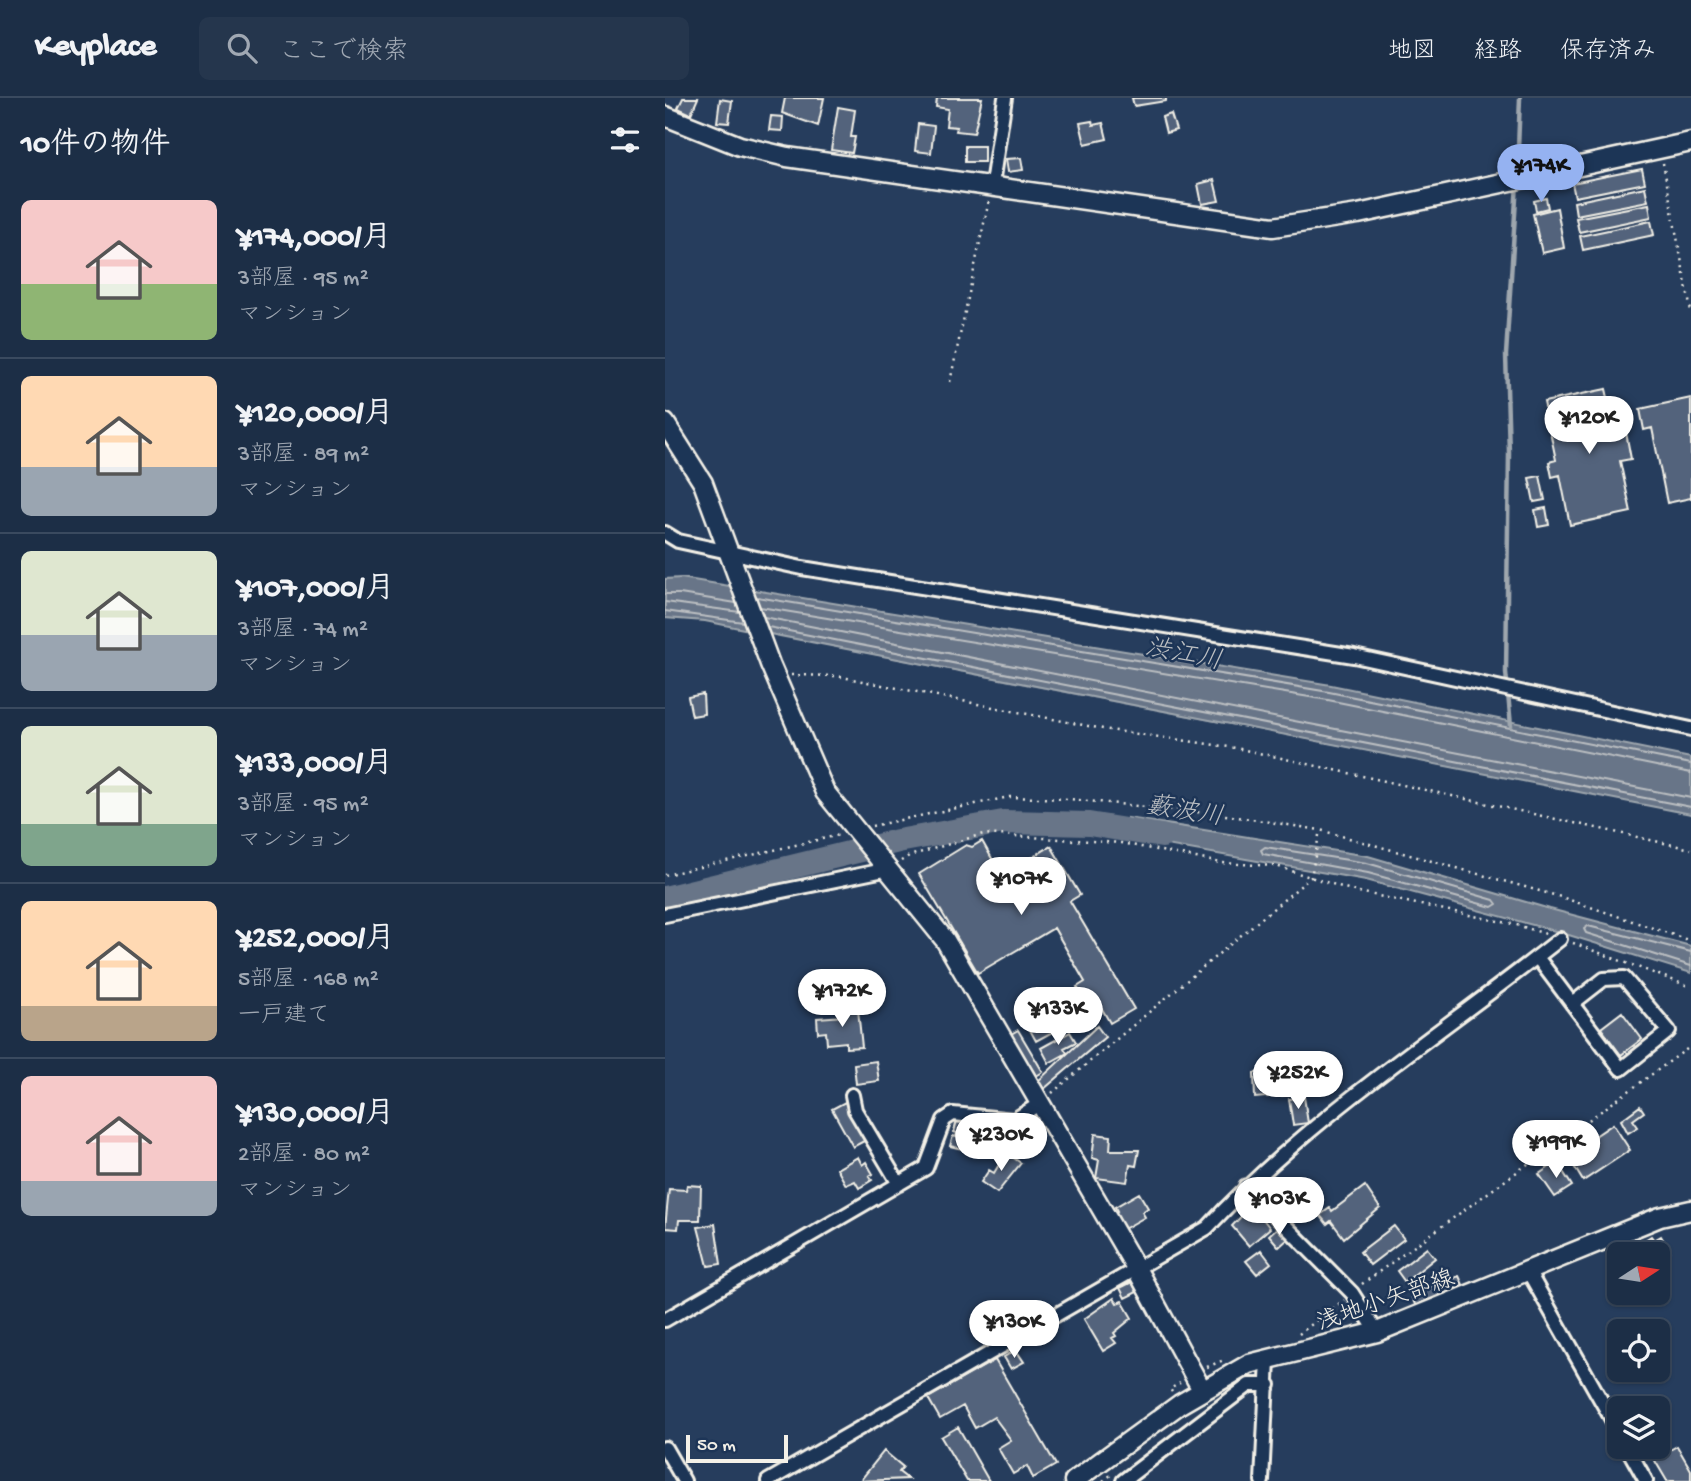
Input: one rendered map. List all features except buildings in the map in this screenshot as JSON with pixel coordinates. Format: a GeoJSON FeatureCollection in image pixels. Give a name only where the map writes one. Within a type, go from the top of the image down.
{"type":"FeatureCollection","features":[{"type":"Feature","properties":{"kind":"street"},"geometry":{"type":"LineString","coordinates":[[992,184],[1005,98]]}},
{"type":"Feature","properties":{"kind":"street"},"geometry":{"type":"LineString","coordinates":[[665,116],[740,146],[787,157],[992,184],[1139,209],[1273,227],[1358,214],[1691,142]]}},
{"type":"Feature","properties":{"kind":"street"},"geometry":{"type":"LineString","coordinates":[[665,423],[703,484],[773,671],[825,792],[945,940],[1136,1268],[1198,1382]]}},
{"type":"Feature","properties":{"kind":"street"},"geometry":{"type":"LineString","coordinates":[[665,533],[678,541],[729,556],[1354,656],[1691,729]]}},
{"type":"Feature","properties":{"kind":"street"},"geometry":{"type":"LineString","coordinates":[[665,915],[886,864]]}},
{"type":"Feature","properties":{"kind":"street"},"geometry":{"type":"LineString","coordinates":[[768,1481],[1207,1228],[1246,1186],[1297,1142],[1559,939]]}},
{"type":"Feature","properties":{"kind":"street"},"geometry":{"type":"LineString","coordinates":[[1537,957],[1572,1004],[1621,1069],[1669,1031],[1624,978],[1604,979],[1572,1004]]}},
{"type":"Feature","properties":{"kind":"street"},"geometry":{"type":"LineString","coordinates":[[852,1095],[855,1110],[898,1184]]}},
{"type":"Feature","properties":{"kind":"street"},"geometry":{"type":"LineString","coordinates":[[665,1320],[926,1168],[944,1120],[953,1114],[1014,1120],[1039,1104]]}},
{"type":"Feature","properties":{"kind":"street"},"geometry":{"type":"LineString","coordinates":[[1246,1186],[1352,1293],[1377,1332]]}},
{"type":"Feature","properties":{"kind":"street","name":"浅地小矢部線"},"geometry":{"type":"LineString","coordinates":[[1075,1481],[1180,1404],[1198,1382],[1249,1364],[1377,1332],[1660,1217],[1691,1210]]}},
{"type":"Feature","properties":{"kind":"street"},"geometry":{"type":"LineString","coordinates":[[1528,1271],[1607,1411]]}},
{"type":"Feature","properties":{"kind":"street"},"geometry":{"type":"LineString","coordinates":[[1262,1481],[1269,1385],[1268,1360]]}},
{"type":"Feature","properties":{"kind":"street"},"geometry":{"type":"LineString","coordinates":[[1123,1481],[1249,1385],[1269,1385]]}},
{"type":"Feature","properties":{"kind":"street"},"geometry":{"type":"LineString","coordinates":[[665,1448],[684,1481]]}},
{"type":"Feature","properties":{"kind":"street"},"geometry":{"type":"LineString","coordinates":[[1634,1459],[1646,1481]]}},
{"type":"Feature","properties":{"kind":"path"},"geometry":{"type":"LineString","coordinates":[[1661,148],[1691,311]]}},
{"type":"Feature","properties":{"kind":"path"},"geometry":{"type":"LineString","coordinates":[[950,382],[992,184]]}},
{"type":"Feature","properties":{"kind":"path"},"geometry":{"type":"LineString","coordinates":[[773,671],[837,676],[1103,729],[1236,748],[1691,849]]}},
{"type":"Feature","properties":{"kind":"path"},"geometry":{"type":"LineString","coordinates":[[665,875],[859,834],[1009,797],[1069,799],[1224,816],[1320,830],[1561,897],[1691,941]]}},
{"type":"Feature","properties":{"kind":"path"},"geometry":{"type":"LineString","coordinates":[[1039,1104],[1311,877],[1320,830]]}},
{"type":"Feature","properties":{"kind":"path"},"geometry":{"type":"LineString","coordinates":[[886,864],[983,834],[1121,843],[1221,863],[1276,866],[1354,891],[1517,925],[1691,987]]}},
{"type":"Feature","properties":{"kind":"path"},"geometry":{"type":"LineString","coordinates":[[1298,1336],[1352,1293],[1691,1046]]}},
{"type":"Feature","properties":{"kind":"path"},"geometry":{"type":"LineString","coordinates":[[1180,1404],[1170,1389],[1198,1382],[1217,1360],[1229,1359]]}},
{"type":"Feature","properties":{"kind":"water"},"geometry":{"type":"Polygon","coordinates":[[[681,578],[1331,685],[1691,758],[1691,814],[705,621],[665,618],[665,579],[681,578]]]}},
{"type":"Feature","properties":{"kind":"water"},"geometry":{"type":"Polygon","coordinates":[[[1128,818],[1368,856],[1550,909],[1691,946],[1691,973],[1559,932],[1366,880],[1132,839],[1128,818]]]}},
{"type":"Feature","properties":{"kind":"waterway"},"geometry":{"type":"LineString","coordinates":[[1517,174],[1520,98]]}},
{"type":"Feature","properties":{"kind":"waterway"},"geometry":{"type":"LineString","coordinates":[[1511,726],[1506,672],[1509,453],[1506,355],[1517,183]]}},
{"type":"Feature","properties":{"kind":"waterway","name":"藪波川"},"geometry":{"type":"LineString","coordinates":[[665,898],[898,841],[1003,822],[1089,824],[1162,836]]}},
{"type":"Feature","properties":{"kind":"water label","name":"渋江川"},"geometry":{"type":"Point","coordinates":[1184,652]}}]}
